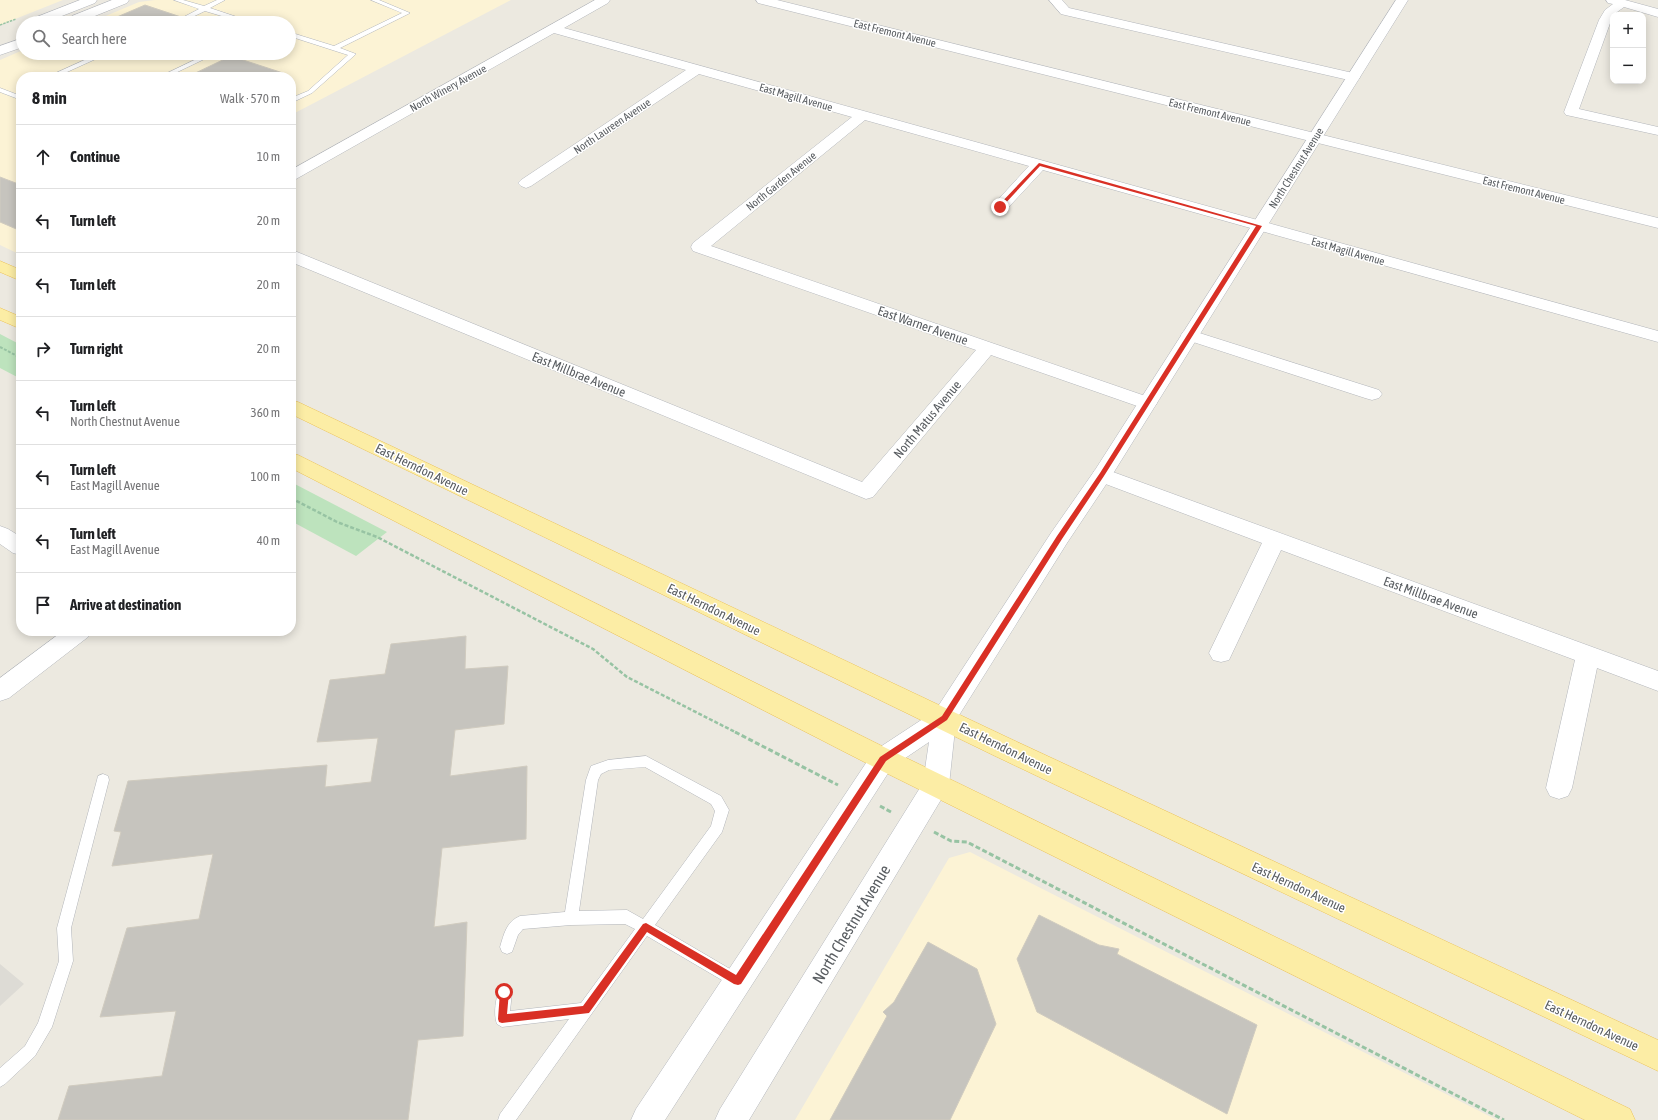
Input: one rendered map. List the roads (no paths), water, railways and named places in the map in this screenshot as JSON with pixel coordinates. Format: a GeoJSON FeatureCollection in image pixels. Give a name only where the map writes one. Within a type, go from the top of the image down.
{"type":"FeatureCollection","features":[{"type":"Feature","properties":{"kind":"main road"},"geometry":{"type":"LineString","coordinates":[[0,266],[16,274]]}},
{"type":"Feature","properties":{"kind":"main road"},"geometry":{"type":"LineString","coordinates":[[0,314],[16,322]]}},
{"type":"Feature","properties":{"kind":"main road","name":"East Herndon Avenue"},"geometry":{"type":"LineString","coordinates":[[296,408],[1000,746],[1658,1056]]}},
{"type":"Feature","properties":{"kind":"main road"},"geometry":{"type":"LineString","coordinates":[[296,463],[883,759],[1619,1120]]}},
{"type":"Feature","properties":{"kind":"street"},"geometry":{"type":"LineString","coordinates":[[51,16],[91,0]]}},
{"type":"Feature","properties":{"kind":"street"},"geometry":{"type":"LineString","coordinates":[[85,16],[123,0]]}},
{"type":"Feature","properties":{"kind":"street","name":"North Winery Avenue"},"geometry":{"type":"LineString","coordinates":[[296,173],[604,0]]}},
{"type":"Feature","properties":{"kind":"street","name":"East Fremont Avenue"},"geometry":{"type":"LineString","coordinates":[[762,0],[1658,223]]}},
{"type":"Feature","properties":{"kind":"street"},"geometry":{"type":"LineString","coordinates":[[1055,0],[1065,11],[1075,14],[1353,77]]}},
{"type":"Feature","properties":{"kind":"street","name":"North Chestnut Avenue"},"geometry":{"type":"LineString","coordinates":[[647,1120],[883,759],[944,718],[1059,538],[1102,475],[1402,0]]}},
{"type":"Feature","properties":{"kind":"street"},"geometry":{"type":"LineString","coordinates":[[1658,13],[1617,1],[1605,20],[1571,112],[1658,131]]}},
{"type":"Feature","properties":{"kind":"street","name":"East Magill Avenue"},"geometry":{"type":"LineString","coordinates":[[554,28],[1039,165],[1658,337]]}},
{"type":"Feature","properties":{"kind":"street"},"geometry":{"type":"LineString","coordinates":[[0,51],[16,45]]}},
{"type":"Feature","properties":{"kind":"street","name":"North Laureen Avenue"},"geometry":{"type":"LineString","coordinates":[[526,183],[697,69]]}},
{"type":"Feature","properties":{"kind":"street","name":"North Garden Avenue"},"geometry":{"type":"LineString","coordinates":[[699,248],[862,115]]}},
{"type":"Feature","properties":{"kind":"street"},"geometry":{"type":"LineString","coordinates":[[1000,207],[1039,165]]}},
{"type":"Feature","properties":{"kind":"street","name":"East Warner Avenue"},"geometry":{"type":"LineString","coordinates":[[699,248],[1147,403]]}},
{"type":"Feature","properties":{"kind":"street","name":"East Millbrae Avenue"},"geometry":{"type":"LineString","coordinates":[[296,258],[866,492]]}},
{"type":"Feature","properties":{"kind":"street"},"geometry":{"type":"LineString","coordinates":[[1190,335],[1372,394]]}},
{"type":"Feature","properties":{"kind":"street","name":"North Matus Avenue"},"geometry":{"type":"LineString","coordinates":[[866,492],[988,347]]}},
{"type":"Feature","properties":{"kind":"street","name":"East Millbrae Avenue"},"geometry":{"type":"LineString","coordinates":[[1102,475],[1658,681]]}},
{"type":"Feature","properties":{"kind":"street"},"geometry":{"type":"LineString","coordinates":[[0,534],[16,543]]}},
{"type":"Feature","properties":{"kind":"street"},"geometry":{"type":"LineString","coordinates":[[1221,653],[1275,539]]}},
{"type":"Feature","properties":{"kind":"street"},"geometry":{"type":"LineString","coordinates":[[0,691],[73,636]]}},
{"type":"Feature","properties":{"kind":"street"},"geometry":{"type":"LineString","coordinates":[[1559,788],[1588,655]]}},
{"type":"Feature","properties":{"kind":"street","name":"North Chestnut Avenue"},"geometry":{"type":"LineString","coordinates":[[731,1120],[936,785],[944,718]]}},
{"type":"Feature","properties":{"kind":"lane"},"geometry":{"type":"LineString","coordinates":[[177,0],[230,16]]}},
{"type":"Feature","properties":{"kind":"lane"},"geometry":{"type":"LineString","coordinates":[[189,16],[222,0]]}},
{"type":"Feature","properties":{"kind":"lane"},"geometry":{"type":"LineString","coordinates":[[335,48],[407,13],[374,0]]}},
{"type":"Feature","properties":{"kind":"lane"},"geometry":{"type":"LineString","coordinates":[[296,36],[353,54],[310,92],[296,99]]}},
{"type":"Feature","properties":{"kind":"lane"},"geometry":{"type":"LineString","coordinates":[[62,72],[90,60]]}},
{"type":"Feature","properties":{"kind":"lane"},"geometry":{"type":"LineString","coordinates":[[173,72],[199,60]]}},
{"type":"Feature","properties":{"kind":"lane"},"geometry":{"type":"LineString","coordinates":[[0,90],[16,96]]}},
{"type":"Feature","properties":{"kind":"lane"},"geometry":{"type":"LineString","coordinates":[[10,94],[16,91]]}},
{"type":"Feature","properties":{"kind":"lane"},"geometry":{"type":"LineString","coordinates":[[506,1120],[717,828],[722,810],[716,800],[646,761],[608,765],[596,770],[592,780],[571,918]]}},
{"type":"Feature","properties":{"kind":"lane"},"geometry":{"type":"LineString","coordinates":[[0,1079],[30,1051],[46,1019],[66,962],[64,928],[103,780]]}},
{"type":"Feature","properties":{"kind":"lane"},"geometry":{"type":"LineString","coordinates":[[507,947],[512,931],[520,923],[571,918],[627,917],[738,981]]}},
{"type":"Feature","properties":{"kind":"lane"},"geometry":{"type":"LineString","coordinates":[[504,992],[502,1019],[586,1010]]}}]}
